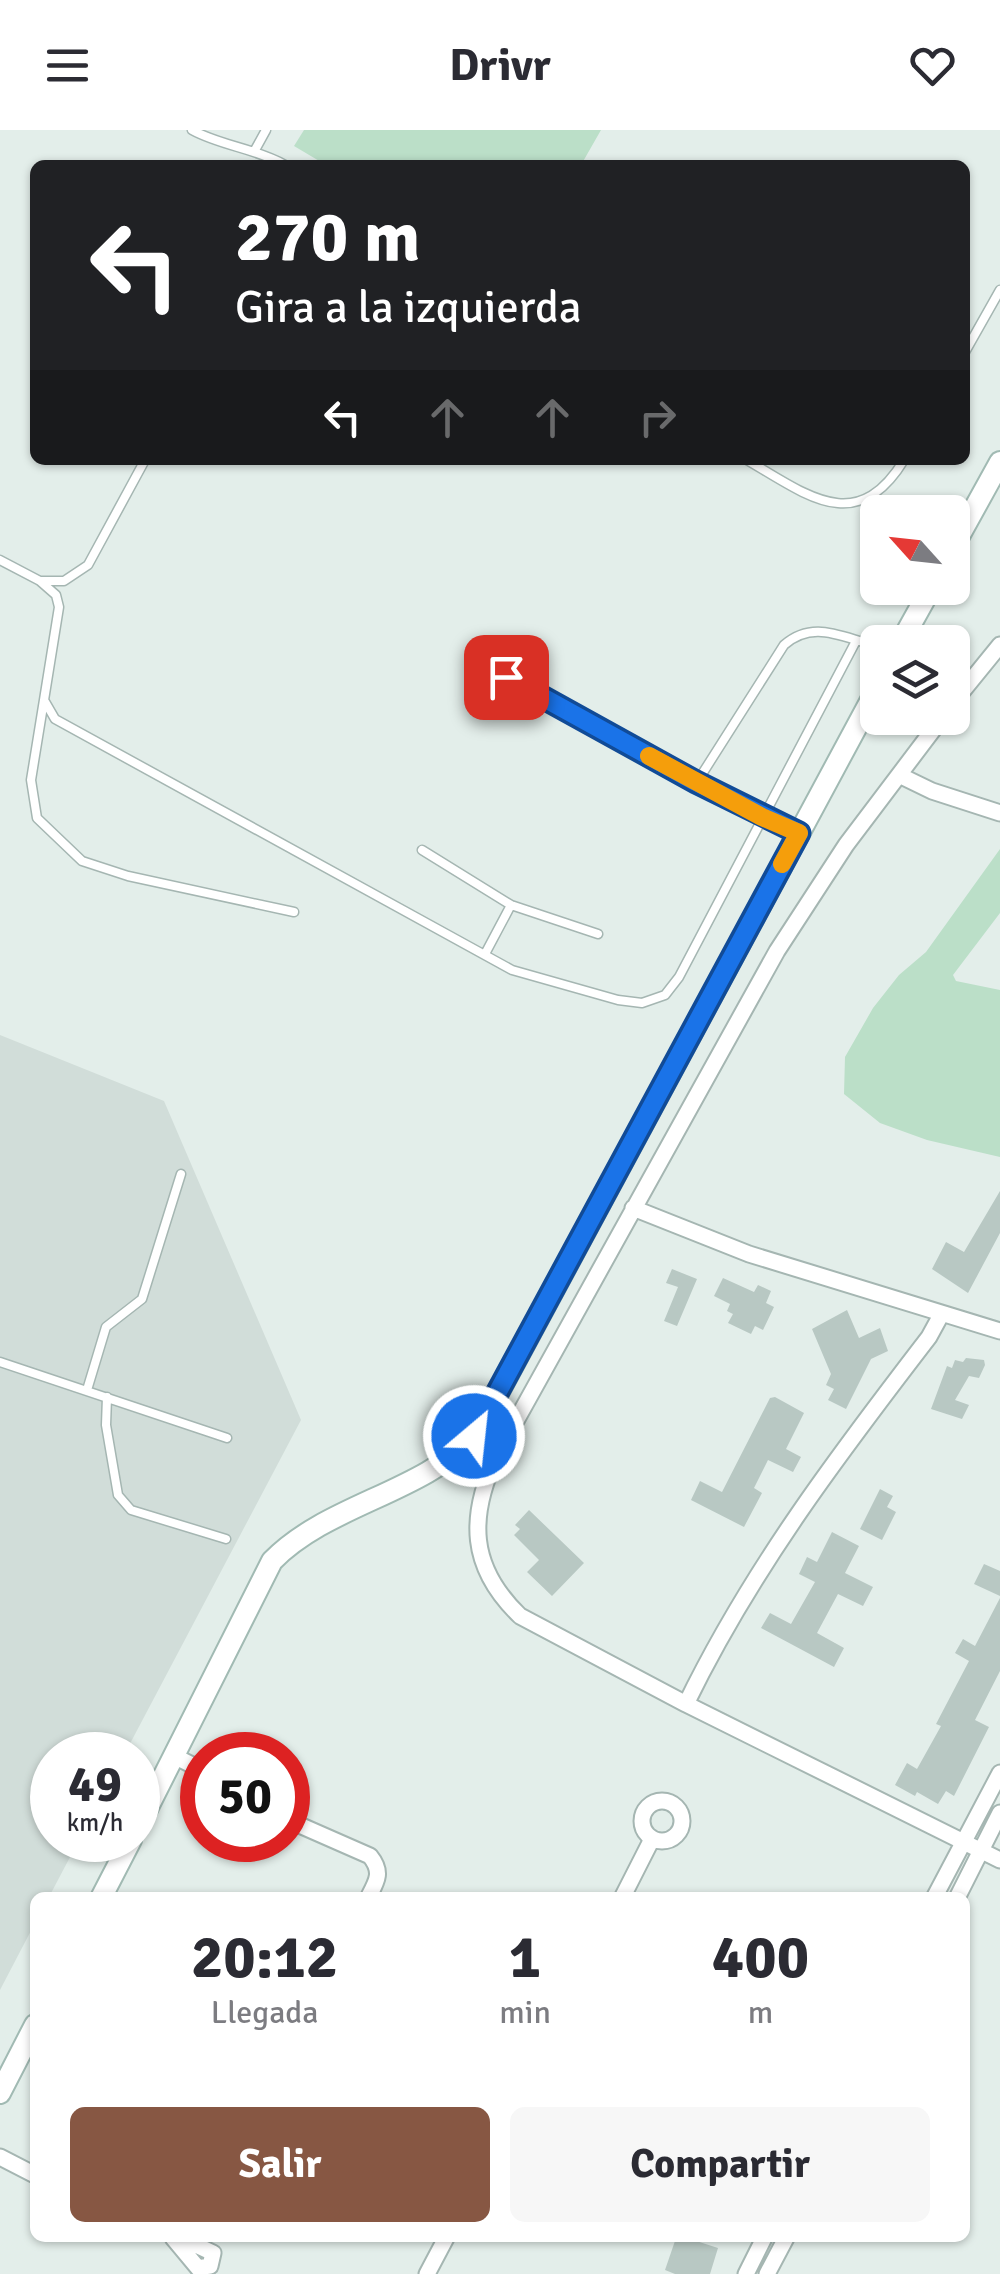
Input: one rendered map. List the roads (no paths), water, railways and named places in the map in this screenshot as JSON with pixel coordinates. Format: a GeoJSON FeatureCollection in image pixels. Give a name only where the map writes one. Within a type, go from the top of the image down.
{"type":"FeatureCollection","features":[{"type":"Feature","properties":{"kind":"main road"},"geometry":{"type":"LineString","coordinates":[[970,516],[1000,462]]}},
{"type":"Feature","properties":{"kind":"main road"},"geometry":{"type":"LineString","coordinates":[[160,1784],[272,1562],[303,1536],[448,1460],[474,1436],[860,720]]}},
{"type":"Feature","properties":{"kind":"main road"},"geometry":{"type":"LineString","coordinates":[[104,1892],[120,1862]]}},
{"type":"Feature","properties":{"kind":"main road"},"geometry":{"type":"LineString","coordinates":[[0,2093],[30,2036]]}},
{"type":"Feature","properties":{"kind":"street"},"geometry":{"type":"LineString","coordinates":[[970,682],[1000,645]]}},
{"type":"Feature","properties":{"kind":"street"},"geometry":{"type":"LineString","coordinates":[[929,735],[846,845],[778,951],[633,1208],[497,1455],[479,1501],[478,1538],[486,1570],[520,1616],[686,1704],[1000,1860]]}},
{"type":"Feature","properties":{"kind":"street"},"geometry":{"type":"LineString","coordinates":[[899,775],[932,791],[1000,813]]}},
{"type":"Feature","properties":{"kind":"street"},"geometry":{"type":"LineString","coordinates":[[633,1208],[734,1249],[1000,1331]]}},
{"type":"Feature","properties":{"kind":"street"},"geometry":{"type":"LineString","coordinates":[[686,1704],[705,1665],[796,1514],[929,1337],[941,1314]]}},
{"type":"Feature","properties":{"kind":"street"},"geometry":{"type":"LineString","coordinates":[[174,1756],[180,1759]]}},
{"type":"Feature","properties":{"kind":"street"},"geometry":{"type":"LineString","coordinates":[[937,1892],[1000,1773]]}},
{"type":"Feature","properties":{"kind":"street"},"geometry":{"type":"LineString","coordinates":[[960,1892],[1000,1813]]}},
{"type":"Feature","properties":{"kind":"street"},"geometry":{"type":"LineString","coordinates":[[310,1830],[370,1856],[379,1873],[371,1892]]}},
{"type":"Feature","properties":{"kind":"street"},"geometry":{"type":"LineString","coordinates":[[625,1892],[652,1839]]}},
{"type":"Feature","properties":{"kind":"street"},"geometry":{"type":"LineString","coordinates":[[0,2157],[30,2172]]}},
{"type":"Feature","properties":{"kind":"street"},"geometry":{"type":"LineString","coordinates":[[176,2242],[198,2268],[210,2266],[213,2253],[190,2242]]}},
{"type":"Feature","properties":{"kind":"street"},"geometry":{"type":"LineString","coordinates":[[427,2274],[444,2242]]}},
{"type":"Feature","properties":{"kind":"street"},"geometry":{"type":"LineString","coordinates":[[746,2274],[762,2242]]}},
{"type":"Feature","properties":{"kind":"street"},"geometry":{"type":"LineString","coordinates":[[767,2274],[784,2242]]}},
{"type":"Feature","properties":{"kind":"lane"},"geometry":{"type":"LineString","coordinates":[[192,130],[275,160]]}},
{"type":"Feature","properties":{"kind":"lane"},"geometry":{"type":"LineString","coordinates":[[255,150],[266,130]]}},
{"type":"Feature","properties":{"kind":"lane"},"geometry":{"type":"LineString","coordinates":[[970,343],[1000,290]]}},
{"type":"Feature","properties":{"kind":"lane"},"geometry":{"type":"LineString","coordinates":[[40,581],[64,581],[88,565],[142,465]]}},
{"type":"Feature","properties":{"kind":"lane"},"geometry":{"type":"LineString","coordinates":[[755,465],[803,493],[841,505],[869,500],[901,465]]}},
{"type":"Feature","properties":{"kind":"lane"},"geometry":{"type":"LineString","coordinates":[[0,560],[40,581],[56,595],[59,607],[32,780],[37,818],[82,862],[128,876],[294,912]]}},
{"type":"Feature","properties":{"kind":"lane"},"geometry":{"type":"LineString","coordinates":[[696,782],[784,646],[798,633],[815,629],[860,643]]}},
{"type":"Feature","properties":{"kind":"lane"},"geometry":{"type":"LineString","coordinates":[[44,700],[56,719],[512,970],[642,1004],[665,995],[679,977],[856,642]]}},
{"type":"Feature","properties":{"kind":"lane"},"geometry":{"type":"LineString","coordinates":[[475,660],[696,782],[799,833]]}},
{"type":"Feature","properties":{"kind":"lane"},"geometry":{"type":"LineString","coordinates":[[422,850],[512,904],[598,934]]}},
{"type":"Feature","properties":{"kind":"lane"},"geometry":{"type":"LineString","coordinates":[[485,954],[512,904]]}},
{"type":"Feature","properties":{"kind":"lane"},"geometry":{"type":"LineString","coordinates":[[87,1390],[106,1326],[142,1299],[181,1174]]}},
{"type":"Feature","properties":{"kind":"lane"},"geometry":{"type":"LineString","coordinates":[[0,1362],[227,1438]]}},
{"type":"Feature","properties":{"kind":"lane"},"geometry":{"type":"LineString","coordinates":[[107,1396],[106,1425],[122,1503],[131,1510],[226,1539]]}}]}
